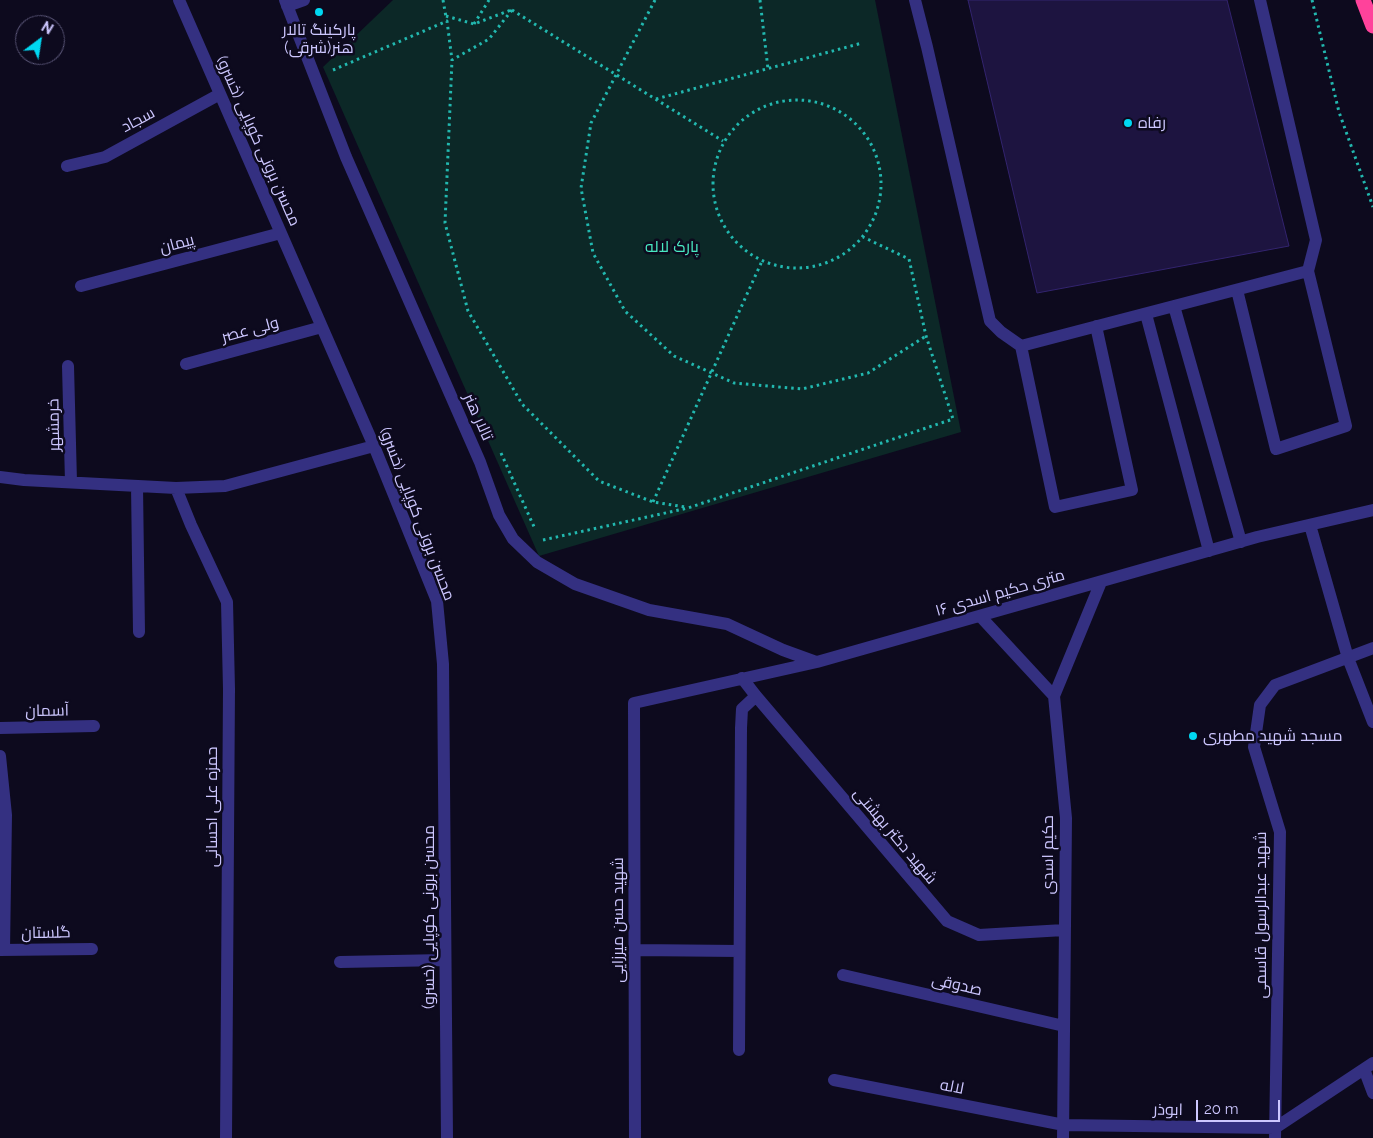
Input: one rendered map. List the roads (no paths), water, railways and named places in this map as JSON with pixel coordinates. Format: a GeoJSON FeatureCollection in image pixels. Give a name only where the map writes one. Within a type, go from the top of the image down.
{"type":"FeatureCollection","features":[{"type":"Feature","properties":{"kind":"highway"},"geometry":{"type":"LineString","coordinates":[[1363,0],[1373,26]]}},
{"type":"Feature","properties":{"kind":"street","name":"محسن برونی کوپایی (خسرو)"},"geometry":{"type":"LineString","coordinates":[[179,0],[374,446],[437,601],[443,664],[447,1138]]}},
{"type":"Feature","properties":{"kind":"street"},"geometry":{"type":"LineString","coordinates":[[286,3],[304,0]]}},
{"type":"Feature","properties":{"kind":"street"},"geometry":{"type":"LineString","coordinates":[[915,0],[990,321],[1020,346],[1055,507],[1132,490],[1096,326]]}},
{"type":"Feature","properties":{"kind":"street"},"geometry":{"type":"LineString","coordinates":[[1237,290],[1276,448],[1346,426],[1308,271],[1316,240],[1260,0]]}},
{"type":"Feature","properties":{"kind":"street","name":"تالار هنر"},"geometry":{"type":"LineString","coordinates":[[286,3],[346,157],[480,462],[499,515],[514,539],[537,562],[575,584],[649,610],[727,624],[783,650],[817,662]]}},
{"type":"Feature","properties":{"kind":"street","name":"سجاد"},"geometry":{"type":"LineString","coordinates":[[67,166],[105,157],[220,94]]}},
{"type":"Feature","properties":{"kind":"street","name":"پیمان"},"geometry":{"type":"LineString","coordinates":[[81,286],[281,233]]}},
{"type":"Feature","properties":{"kind":"street"},"geometry":{"type":"LineString","coordinates":[[1020,346],[1308,271]]}},
{"type":"Feature","properties":{"kind":"street"},"geometry":{"type":"LineString","coordinates":[[1174,306],[1240,542]]}},
{"type":"Feature","properties":{"kind":"street"},"geometry":{"type":"LineString","coordinates":[[1146,314],[1209,551]]}},
{"type":"Feature","properties":{"kind":"street","name":"ولی عصر"},"geometry":{"type":"LineString","coordinates":[[186,364],[322,327]]}},
{"type":"Feature","properties":{"kind":"street","name":"خرمشهر"},"geometry":{"type":"LineString","coordinates":[[68,366],[71,482]]}},
{"type":"Feature","properties":{"kind":"street"},"geometry":{"type":"LineString","coordinates":[[0,477],[176,488],[225,486],[374,446]]}},
{"type":"Feature","properties":{"kind":"street"},"geometry":{"type":"LineString","coordinates":[[137,486],[139,632]]}},
{"type":"Feature","properties":{"kind":"street","name":"حمزه علی احسانی"},"geometry":{"type":"LineString","coordinates":[[176,488],[227,602],[229,689],[226,1138]]}},
{"type":"Feature","properties":{"kind":"street","name":"۱۶ متری حکیم اسدی"},"geometry":{"type":"LineString","coordinates":[[634,703],[817,662],[1240,542],[1373,510]]}},
{"type":"Feature","properties":{"kind":"street"},"geometry":{"type":"LineString","coordinates":[[1310,525],[1348,658],[1373,722]]}},
{"type":"Feature","properties":{"kind":"street","name":"حکیم اسدی"},"geometry":{"type":"LineString","coordinates":[[1063,1132],[1066,818],[1054,696],[1101,582]]}},
{"type":"Feature","properties":{"kind":"street"},"geometry":{"type":"LineString","coordinates":[[980,616],[1054,696]]}},
{"type":"Feature","properties":{"kind":"street","name":"شهید عبدالرسول قاسمی"},"geometry":{"type":"LineString","coordinates":[[1275,1133],[1280,832],[1254,747],[1260,705],[1275,685],[1373,648]]}},
{"type":"Feature","properties":{"kind":"street","name":"شهید دکتر بهشتی"},"geometry":{"type":"LineString","coordinates":[[742,678],[946,921],[979,935],[1064,930]]}},
{"type":"Feature","properties":{"kind":"street"},"geometry":{"type":"LineString","coordinates":[[740,1050],[740,728],[742,709],[756,696]]}},
{"type":"Feature","properties":{"kind":"street","name":"شهید حسن میرزایی"},"geometry":{"type":"LineString","coordinates":[[634,703],[634,1138]]}},
{"type":"Feature","properties":{"kind":"street","name":"آسمان"},"geometry":{"type":"LineString","coordinates":[[0,728],[94,726]]}},
{"type":"Feature","properties":{"kind":"street"},"geometry":{"type":"LineString","coordinates":[[0,756],[6,816],[2,950]]}},
{"type":"Feature","properties":{"kind":"street","name":"گلستان"},"geometry":{"type":"LineString","coordinates":[[2,950],[92,949]]}},
{"type":"Feature","properties":{"kind":"street"},"geometry":{"type":"LineString","coordinates":[[635,950],[740,951]]}},
{"type":"Feature","properties":{"kind":"street"},"geometry":{"type":"LineString","coordinates":[[340,962],[446,960]]}},
{"type":"Feature","properties":{"kind":"street","name":"صدوقی"},"geometry":{"type":"LineString","coordinates":[[843,975],[1064,1026]]}},
{"type":"Feature","properties":{"kind":"street"},"geometry":{"type":"LineString","coordinates":[[1275,1133],[1369,1066],[1373,1093]]}},
{"type":"Feature","properties":{"kind":"street","name":"لاله"},"geometry":{"type":"LineString","coordinates":[[834,1080],[1063,1132]]}},
{"type":"Feature","properties":{"kind":"street","name":"ابوذر"},"geometry":{"type":"LineString","coordinates":[[1063,1132],[1275,1133]]}},
{"type":"Feature","properties":{"kind":"place","name":"پارکینگ تالار هنر(شرقی)"},"geometry":{"type":"Point","coordinates":[319,12]}},
{"type":"Feature","properties":{"kind":"place","name":"رفاه"},"geometry":{"type":"Point","coordinates":[1128,123]}},
{"type":"Feature","properties":{"kind":"place","name":"مسجد شهید مطهری"},"geometry":{"type":"Point","coordinates":[1193,736]}},
{"type":"Feature","properties":{"kind":"park label","name":"پارک لاله"},"geometry":{"type":"Point","coordinates":[672,247]}}]}
